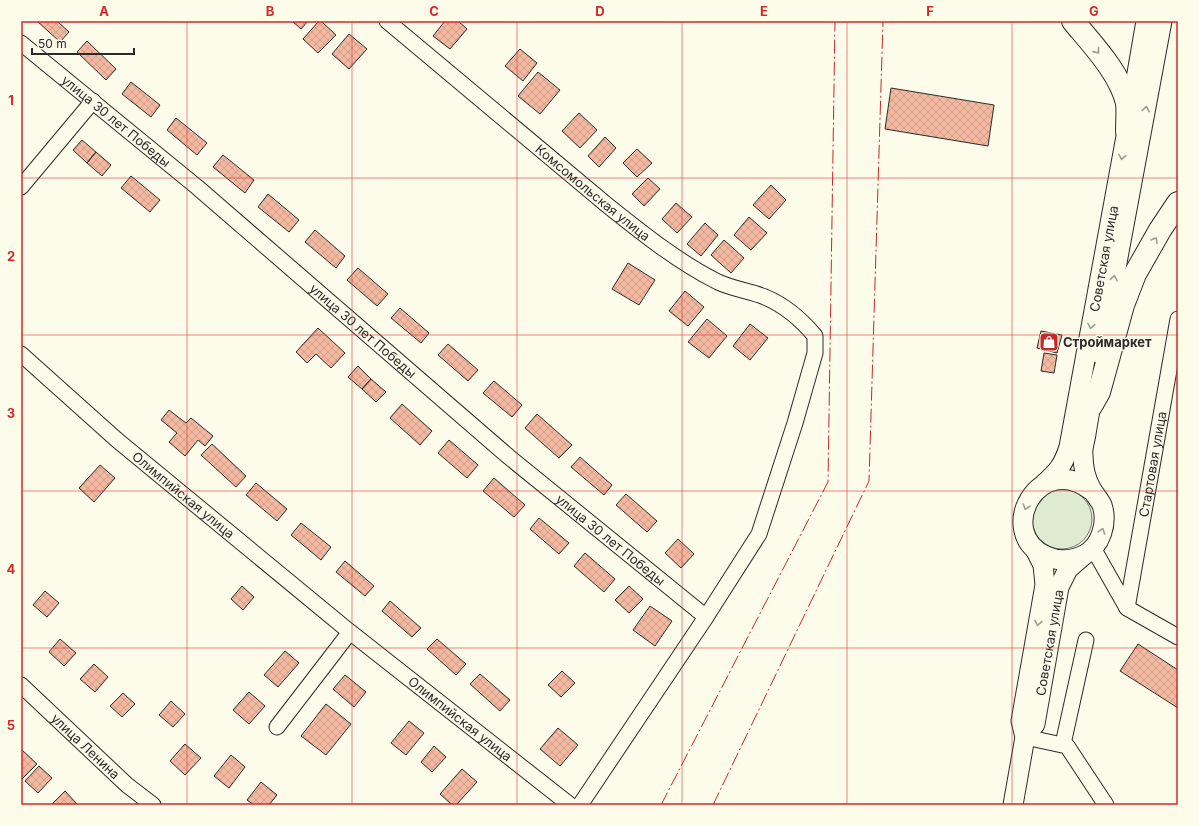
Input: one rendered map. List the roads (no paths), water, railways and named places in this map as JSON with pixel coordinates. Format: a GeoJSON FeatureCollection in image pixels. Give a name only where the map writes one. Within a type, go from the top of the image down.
{"type":"FeatureCollection","features":[{"type":"Feature","properties":{"kind":"highway"},"geometry":{"type":"LineString","coordinates":[[1073,21],[1107,63],[1121,85],[1127,104],[1127,131]]}},
{"type":"Feature","properties":{"kind":"highway"},"geometry":{"type":"LineString","coordinates":[[1091,406],[1100,392],[1122,305],[1135,274],[1160,230],[1178,203]]}},
{"type":"Feature","properties":{"kind":"main road","name":"Советская улица"},"geometry":{"type":"LineString","coordinates":[[1092,491],[1085,474],[1082,454],[1148,54],[1146,21]]}},
{"type":"Feature","properties":{"kind":"main road","name":"Советская улица"},"geometry":{"type":"LineString","coordinates":[[1042,486],[1058,470],[1064,461],[1069,447],[1127,131],[1148,54],[1162,21]]}},
{"type":"Feature","properties":{"kind":"main road"},"geometry":{"type":"LineString","coordinates":[[1068,479],[1076,481],[1085,485],[1092,491],[1102,506],[1104,524],[1098,541],[1089,551],[1069,560],[1060,560],[1043,555],[1035,549],[1026,534],[1023,525],[1023,516],[1029,499],[1042,486],[1058,480],[1068,479]]}},
{"type":"Feature","properties":{"kind":"main road","name":"Советская улица"},"geometry":{"type":"LineString","coordinates":[[1013,805],[1025,737],[1021,721],[1045,585],[1043,565],[1035,549]]}},
{"type":"Feature","properties":{"kind":"main road","name":"Советская улица"},"geometry":{"type":"LineString","coordinates":[[1025,737],[1035,724],[1059,587],[1068,569],[1089,551]]}},
{"type":"Feature","properties":{"kind":"street","name":"Комсомольская улица"},"geometry":{"type":"LineString","coordinates":[[387,21],[601,200],[642,232],[688,265],[720,282],[766,297],[793,312],[815,336],[815,353],[795,424],[759,534],[706,617]]}},
{"type":"Feature","properties":{"kind":"street","name":"улица 30 лет Победы"},"geometry":{"type":"LineString","coordinates":[[21,43],[197,187],[510,457],[706,617]]}},
{"type":"Feature","properties":{"kind":"street"},"geometry":{"type":"LineString","coordinates":[[21,187],[93,101]]}},
{"type":"Feature","properties":{"kind":"street","name":"Стартовая улица"},"geometry":{"type":"LineString","coordinates":[[1127,608],[1178,319]]}},
{"type":"Feature","properties":{"kind":"street","name":"Олимпийская улица"},"geometry":{"type":"LineString","coordinates":[[21,354],[117,440],[350,632],[570,805]]}},
{"type":"Feature","properties":{"kind":"street"},"geometry":{"type":"LineString","coordinates":[[1089,551],[1127,608],[1178,637]]}},
{"type":"Feature","properties":{"kind":"street"},"geometry":{"type":"LineString","coordinates":[[580,805],[706,617]]}},
{"type":"Feature","properties":{"kind":"street"},"geometry":{"type":"LineString","coordinates":[[277,727],[350,632]]}},
{"type":"Feature","properties":{"kind":"street"},"geometry":{"type":"LineString","coordinates":[[1062,744],[1086,640]]}},
{"type":"Feature","properties":{"kind":"street","name":"улица Ленина"},"geometry":{"type":"LineString","coordinates":[[21,686],[127,785],[153,805]]}},
{"type":"Feature","properties":{"kind":"street"},"geometry":{"type":"LineString","coordinates":[[1025,737],[1068,746],[1106,805]]}},
{"type":"Feature","properties":{"kind":"place","name":"Строймаркет"},"geometry":{"type":"Point","coordinates":[1049,342]}}]}
